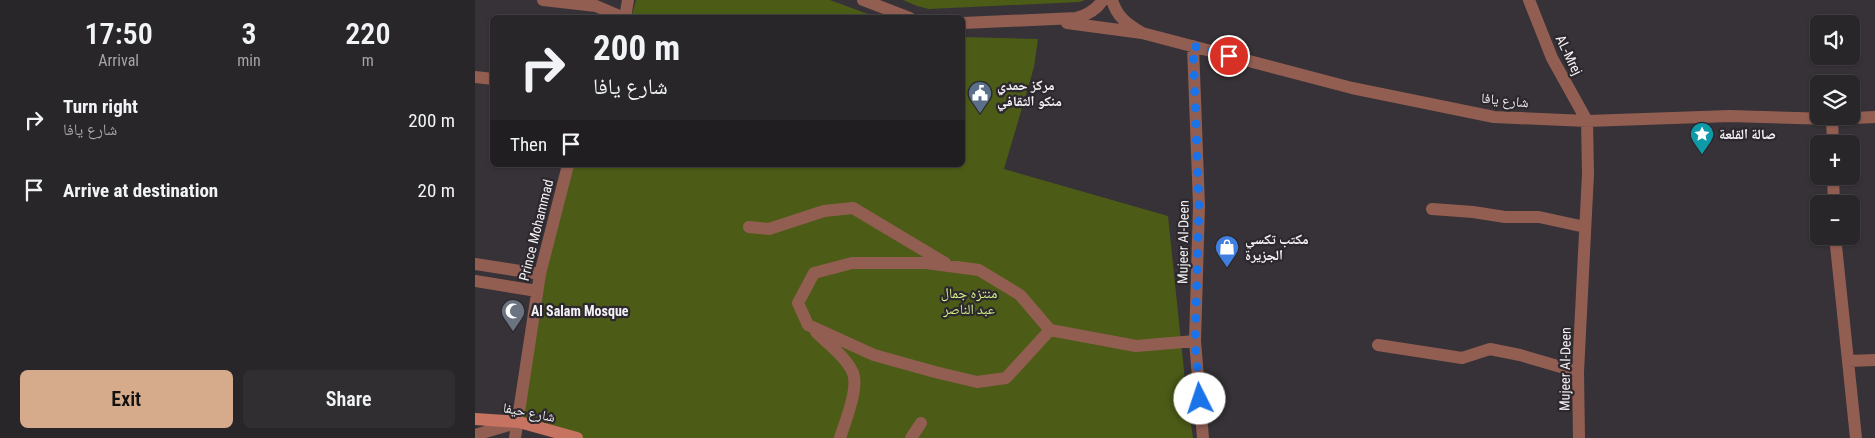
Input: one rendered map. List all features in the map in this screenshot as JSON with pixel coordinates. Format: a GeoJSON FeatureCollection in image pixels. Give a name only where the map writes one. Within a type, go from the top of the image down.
{"type":"FeatureCollection","features":[{"type":"Feature","properties":{"kind":"main road","name":"شارع حيفا"},"geometry":{"type":"LineString","coordinates":[[475,419],[519,422],[577,438]]}},
{"type":"Feature","properties":{"kind":"street"},"geometry":{"type":"LineString","coordinates":[[543,0],[596,6],[618,15]]}},
{"type":"Feature","properties":{"kind":"street"},"geometry":{"type":"LineString","coordinates":[[626,15],[628,0]]}},
{"type":"Feature","properties":{"kind":"street"},"geometry":{"type":"LineString","coordinates":[[863,0],[902,15]]}},
{"type":"Feature","properties":{"kind":"street"},"geometry":{"type":"LineString","coordinates":[[965,22],[1076,18],[1087,16],[1103,0]]}},
{"type":"Feature","properties":{"kind":"street"},"geometry":{"type":"LineString","coordinates":[[1112,0],[1124,22],[1142,33]]}},
{"type":"Feature","properties":{"kind":"street","name":"AL-Mrej"},"geometry":{"type":"LineString","coordinates":[[1529,0],[1552,58],[1587,121]]}},
{"type":"Feature","properties":{"kind":"street"},"geometry":{"type":"LineString","coordinates":[[1042,20],[1142,33]]}},
{"type":"Feature","properties":{"kind":"street","name":"شارع يافا"},"geometry":{"type":"LineString","coordinates":[[1142,33],[1352,88],[1493,116],[1587,121],[1729,116],[1810,118]]}},
{"type":"Feature","properties":{"kind":"street","name":"Mujeer Al-Deen"},"geometry":{"type":"LineString","coordinates":[[1193,46],[1199,206],[1195,342],[1203,438]]}},
{"type":"Feature","properties":{"kind":"street"},"geometry":{"type":"LineString","coordinates":[[475,77],[490,79]]}},
{"type":"Feature","properties":{"kind":"street","name":"شارع يافا"},"geometry":{"type":"LineString","coordinates":[[1860,118],[1875,117]]}},
{"type":"Feature","properties":{"kind":"street","name":"Mujeer Al-Deen"},"geometry":{"type":"LineString","coordinates":[[1579,438],[1578,372],[1589,174],[1587,121]]}},
{"type":"Feature","properties":{"kind":"street","name":"Prince Mohammad"},"geometry":{"type":"LineString","coordinates":[[515,438],[519,422],[540,274],[567,167]]}},
{"type":"Feature","properties":{"kind":"street"},"geometry":{"type":"LineString","coordinates":[[749,227],[769,229],[823,212],[853,208],[951,266]]}},
{"type":"Feature","properties":{"kind":"street"},"geometry":{"type":"LineString","coordinates":[[1432,209],[1505,217],[1539,216],[1585,227]]}},
{"type":"Feature","properties":{"kind":"street"},"geometry":{"type":"LineString","coordinates":[[1836,245],[1856,438]]}},
{"type":"Feature","properties":{"kind":"street"},"geometry":{"type":"LineString","coordinates":[[840,438],[853,395],[853,374],[843,358],[808,325],[798,303],[814,273],[852,263],[926,263],[979,270],[1020,295],[1050,330],[1136,346],[1195,342]]}},
{"type":"Feature","properties":{"kind":"street"},"geometry":{"type":"LineString","coordinates":[[475,264],[540,274]]}},
{"type":"Feature","properties":{"kind":"street"},"geometry":{"type":"LineString","coordinates":[[475,281],[537,291]]}},
{"type":"Feature","properties":{"kind":"street"},"geometry":{"type":"LineString","coordinates":[[808,325],[874,354],[977,382],[1007,378],[1050,330]]}},
{"type":"Feature","properties":{"kind":"street"},"geometry":{"type":"LineString","coordinates":[[1378,345],[1462,358],[1490,349],[1520,355],[1578,372]]}},
{"type":"Feature","properties":{"kind":"street"},"geometry":{"type":"LineString","coordinates":[[1848,361],[1875,360]]}},
{"type":"Feature","properties":{"kind":"street"},"geometry":{"type":"LineString","coordinates":[[475,435],[519,422]]}},
{"type":"Feature","properties":{"kind":"street"},"geometry":{"type":"LineString","coordinates":[[911,438],[921,423]]}},
{"type":"Feature","properties":{"kind":"green space"},"geometry":{"type":"Polygon","coordinates":[[[636,0],[830,0],[871,15],[632,15],[636,0]]]}},
{"type":"Feature","properties":{"kind":"green space"},"geometry":{"type":"Polygon","coordinates":[[[903,0],[1085,0],[1079,2],[929,9],[903,0]]]}},
{"type":"Feature","properties":{"kind":"green space","name":"منتزه جمال عبد الناصر"},"geometry":{"type":"Polygon","coordinates":[[[965,37],[1038,39],[1034,67],[1004,169],[1168,216],[1186,390],[1193,438],[567,438],[519,422],[556,213],[568,167],[965,167],[965,37]]]}},
{"type":"Feature","properties":{"kind":"place","name":"مركز حمدي منكو الثقافي"},"geometry":{"type":"Point","coordinates":[980,114]}},
{"type":"Feature","properties":{"kind":"place","name":"صالة القلعة"},"geometry":{"type":"Point","coordinates":[1702,155]}},
{"type":"Feature","properties":{"kind":"place","name":"مكتب تكسي الجزيرة"},"geometry":{"type":"Point","coordinates":[1227,268]}},
{"type":"Feature","properties":{"kind":"place","name":"Al Salam Mosque"},"geometry":{"type":"Point","coordinates":[513,332]}},
{"type":"Feature","properties":{"kind":"route"},"geometry":{"type":"LineString","coordinates":[[1200,399],[1195,342],[1199,206],[1193,46],[1229,56]]}}]}
